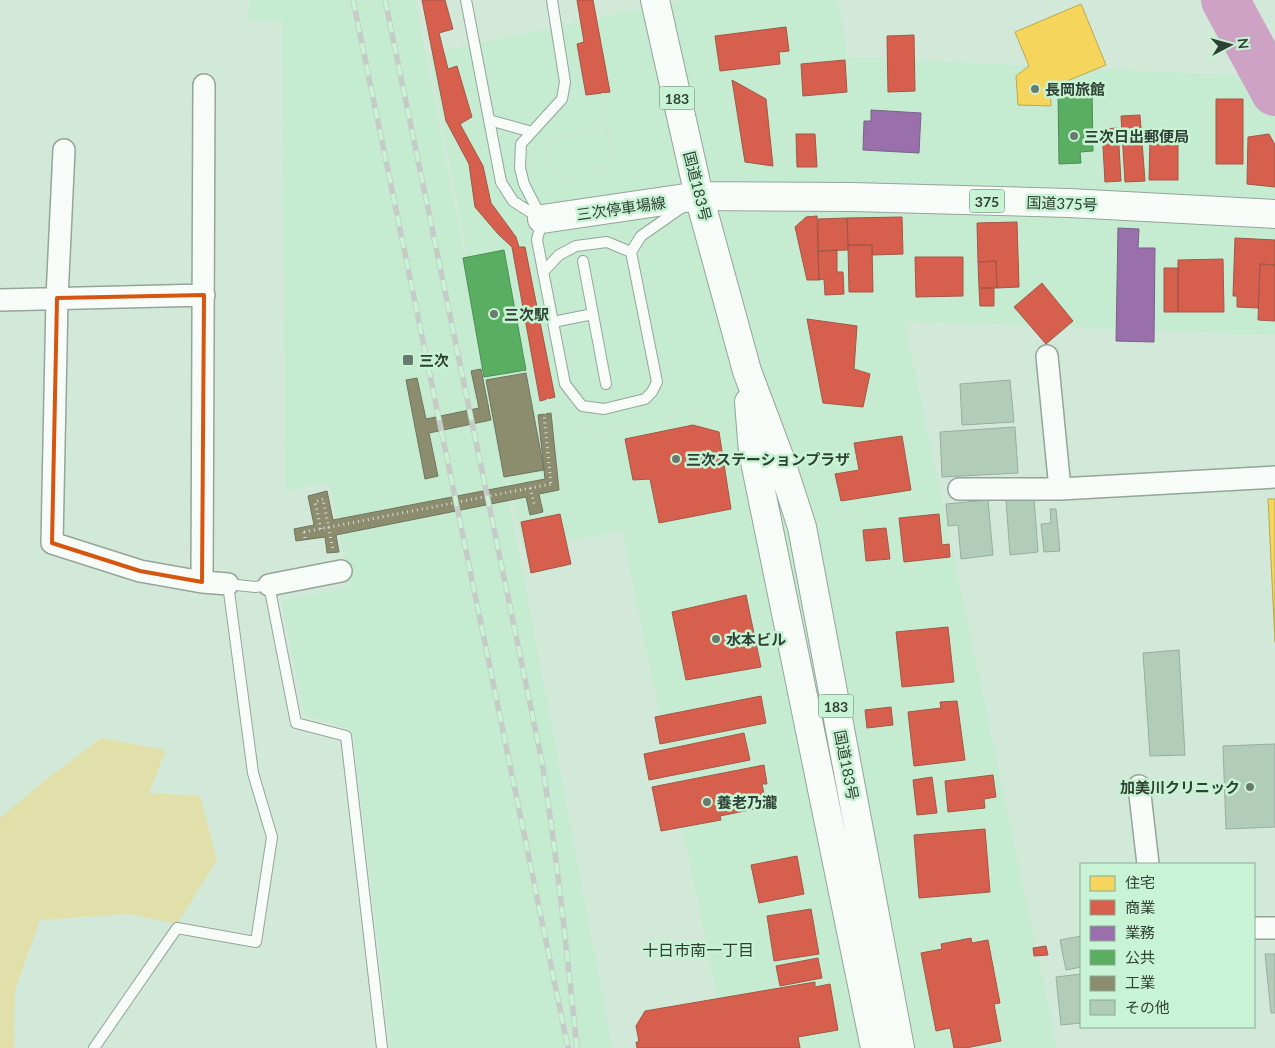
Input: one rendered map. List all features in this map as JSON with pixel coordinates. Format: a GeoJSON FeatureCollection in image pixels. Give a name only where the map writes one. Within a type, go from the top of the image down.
{"type":"FeatureCollection","features":[{"type":"Feature","properties":{"kind":"main road","name":"国道183号"},"geometry":{"type":"LineString","coordinates":[[655,0],[699,196],[747,371],[780,459],[802,527],[900,1048]]}},
{"type":"Feature","properties":{"kind":"main road","name":"国道375号"},"geometry":{"type":"LineString","coordinates":[[699,196],[852,197],[1069,203],[1275,214]]}},
{"type":"Feature","properties":{"kind":"main road","name":"三次停車場線"},"geometry":{"type":"LineString","coordinates":[[542,220],[699,196]]}},
{"type":"Feature","properties":{"kind":"main road","name":"国道183号"},"geometry":{"type":"LineString","coordinates":[[747,371],[753,452],[875,1048]]}},
{"type":"Feature","properties":{"kind":"street"},"geometry":{"type":"LineString","coordinates":[[202,582],[204,85]]}},
{"type":"Feature","properties":{"kind":"street"},"geometry":{"type":"LineString","coordinates":[[64,150],[57,298],[52,543],[140,571],[202,582],[228,584]]}},
{"type":"Feature","properties":{"kind":"street"},"geometry":{"type":"LineString","coordinates":[[0,300],[204,295]]}},
{"type":"Feature","properties":{"kind":"street"},"geometry":{"type":"LineString","coordinates":[[1047,356],[1060,489]]}},
{"type":"Feature","properties":{"kind":"street"},"geometry":{"type":"LineString","coordinates":[[959,489],[1060,489],[1275,477]]}},
{"type":"Feature","properties":{"kind":"street"},"geometry":{"type":"LineString","coordinates":[[269,585],[337,562]]}},
{"type":"Feature","properties":{"kind":"street"},"geometry":{"type":"LineString","coordinates":[[1139,786],[1148,863]]}},
{"type":"Feature","properties":{"kind":"street"},"geometry":{"type":"LineString","coordinates":[[1255,928],[1275,928]]}},
{"type":"Feature","properties":{"kind":"lane"},"geometry":{"type":"LineString","coordinates":[[466,0],[501,182],[513,201],[542,220]]}},
{"type":"Feature","properties":{"kind":"lane"},"geometry":{"type":"LineString","coordinates":[[552,0],[565,82],[562,99],[521,144],[520,168],[524,184],[542,220],[537,240],[565,384],[582,406],[604,409],[645,399],[652,392],[657,382],[631,252],[641,236],[699,196]]}},
{"type":"Feature","properties":{"kind":"lane"},"geometry":{"type":"LineString","coordinates":[[489,120],[532,132]]}},
{"type":"Feature","properties":{"kind":"lane"},"geometry":{"type":"LineString","coordinates":[[543,272],[558,255],[576,246],[607,242],[631,252]]}},
{"type":"Feature","properties":{"kind":"lane"},"geometry":{"type":"LineString","coordinates":[[583,261],[606,384]]}},
{"type":"Feature","properties":{"kind":"lane"},"geometry":{"type":"LineString","coordinates":[[553,322],[593,314]]}},
{"type":"Feature","properties":{"kind":"lane"},"geometry":{"type":"LineString","coordinates":[[94,1048],[176,928],[256,942],[272,837],[253,774],[228,584],[255,587],[269,585],[296,723],[346,736],[382,1048]]}},
{"type":"Feature","properties":{"kind":"path"},"geometry":{"type":"LineString","coordinates":[[603,93],[605,119],[615,164]]}},
{"type":"Feature","properties":{"kind":"path"},"geometry":{"type":"LineString","coordinates":[[605,119],[595,131],[550,141],[547,156],[548,163],[557,173],[569,177],[599,172],[633,155]]}},
{"type":"Feature","properties":{"kind":"path"},"geometry":{"type":"LineString","coordinates":[[304,532],[551,484],[544,414],[550,404]]}},
{"type":"Feature","properties":{"kind":"path"},"geometry":{"type":"LineString","coordinates":[[530,488],[535,507]]}},
{"type":"Feature","properties":{"kind":"path"},"geometry":{"type":"LineString","coordinates":[[802,527],[959,489]]}},
{"type":"Feature","properties":{"kind":"path"},"geometry":{"type":"LineString","coordinates":[[321,529],[315,502],[323,499],[337,562]]}},
{"type":"Feature","properties":{"kind":"highlighted area"},"geometry":{"type":"Polygon","coordinates":[[[204,295],[202,582],[140,571],[52,543],[57,298],[204,295]]]}},
{"type":"Feature","properties":{"kind":"shaded area"},"geometry":{"type":"Polygon","coordinates":[[[250,0],[415,0],[464,254],[467,253],[429,54],[682,0],[838,0],[847,57],[1269,77],[1275,54],[1275,335],[904,321],[1057,1048],[728,1048],[622,531],[523,549],[509,479],[505,480],[612,1048],[391,1048],[352,730],[305,715],[281,601],[350,587],[329,482],[286,491],[282,21],[248,21],[250,0]]]}},
{"type":"Feature","properties":{"kind":"shaded area"},"geometry":{"type":"Polygon","coordinates":[[[101,738],[166,750],[149,793],[200,796],[217,860],[177,924],[129,914],[40,920],[15,990],[14,1048],[0,1048],[0,818],[43,782],[101,738]]]}},
{"type":"Feature","properties":{"kind":"building: 住宅"},"geometry":{"type":"Polygon","coordinates":[[[1081,4],[1106,65],[1050,88],[1051,106],[1018,105],[1016,76],[1029,66],[1015,32],[1081,4]]]}},
{"type":"Feature","properties":{"kind":"building: 住宅"},"geometry":{"type":"Polygon","coordinates":[[[1268,499],[1275,499],[1275,642],[1268,499]]]}},
{"type":"Feature","properties":{"kind":"building: 商業"},"geometry":{"type":"Polygon","coordinates":[[[422,0],[445,0],[453,29],[439,33],[448,69],[457,66],[472,117],[460,124],[483,166],[491,203],[516,237],[519,247],[525,247],[555,397],[540,401],[512,247],[475,207],[469,164],[446,121],[422,0]]]}},
{"type":"Feature","properties":{"kind":"building: 商業"},"geometry":{"type":"Polygon","coordinates":[[[577,0],[593,0],[610,92],[586,95],[577,44],[584,42],[577,0]]]}},
{"type":"Feature","properties":{"kind":"building: 商業"},"geometry":{"type":"Polygon","coordinates":[[[786,27],[789,51],[779,52],[780,64],[720,71],[715,36],[786,27]]]}},
{"type":"Feature","properties":{"kind":"building: 商業"},"geometry":{"type":"Polygon","coordinates":[[[914,35],[915,91],[888,92],[887,36],[914,35]]]}},
{"type":"Feature","properties":{"kind":"building: 商業"},"geometry":{"type":"Polygon","coordinates":[[[845,60],[847,92],[803,96],[801,64],[845,60]]]}},
{"type":"Feature","properties":{"kind":"building: 商業"},"geometry":{"type":"Polygon","coordinates":[[[732,80],[766,99],[773,166],[745,162],[732,80]]]}},
{"type":"Feature","properties":{"kind":"building: 商業"},"geometry":{"type":"Polygon","coordinates":[[[1216,99],[1243,99],[1243,164],[1216,164],[1216,99]]]}},
{"type":"Feature","properties":{"kind":"building: 商業"},"geometry":{"type":"Polygon","coordinates":[[[1140,115],[1145,181],[1125,182],[1121,116],[1140,115]]]}},
{"type":"Feature","properties":{"kind":"building: 商業"},"geometry":{"type":"Polygon","coordinates":[[[1118,128],[1121,181],[1105,182],[1102,129],[1118,128]]]}},
{"type":"Feature","properties":{"kind":"building: 商業"},"geometry":{"type":"Polygon","coordinates":[[[796,134],[815,134],[817,167],[797,167],[796,134]]]}},
{"type":"Feature","properties":{"kind":"building: 商業"},"geometry":{"type":"Polygon","coordinates":[[[1269,134],[1275,145],[1275,187],[1247,184],[1248,137],[1269,134]]]}},
{"type":"Feature","properties":{"kind":"building: 商業"},"geometry":{"type":"Polygon","coordinates":[[[1150,140],[1178,141],[1178,180],[1149,180],[1150,140]]]}},
{"type":"Feature","properties":{"kind":"building: 商業"},"geometry":{"type":"Polygon","coordinates":[[[817,216],[819,280],[807,280],[795,227],[806,217],[817,216]]]}},
{"type":"Feature","properties":{"kind":"building: 商業"},"geometry":{"type":"Polygon","coordinates":[[[902,217],[903,254],[872,255],[872,245],[848,245],[847,218],[902,217]]]}},
{"type":"Feature","properties":{"kind":"building: 商業"},"geometry":{"type":"Polygon","coordinates":[[[847,218],[848,250],[818,251],[818,219],[847,218]]]}},
{"type":"Feature","properties":{"kind":"building: 商業"},"geometry":{"type":"Polygon","coordinates":[[[1017,222],[1019,287],[997,288],[996,261],[978,262],[977,223],[1017,222]]]}},
{"type":"Feature","properties":{"kind":"building: 商業"},"geometry":{"type":"Polygon","coordinates":[[[1235,238],[1275,240],[1275,265],[1260,264],[1258,308],[1237,307],[1237,296],[1233,296],[1235,238]]]}},
{"type":"Feature","properties":{"kind":"building: 商業"},"geometry":{"type":"Polygon","coordinates":[[[848,245],[872,245],[873,292],[849,292],[848,245]]]}},
{"type":"Feature","properties":{"kind":"building: 商業"},"geometry":{"type":"Polygon","coordinates":[[[837,250],[837,272],[843,272],[844,294],[825,295],[824,279],[819,280],[818,251],[837,250]]]}},
{"type":"Feature","properties":{"kind":"building: 商業"},"geometry":{"type":"Polygon","coordinates":[[[915,257],[963,257],[963,296],[916,297],[915,257]]]}},
{"type":"Feature","properties":{"kind":"building: 商業"},"geometry":{"type":"Polygon","coordinates":[[[1223,259],[1224,312],[1178,312],[1178,260],[1223,259]]]}},
{"type":"Feature","properties":{"kind":"building: 商業"},"geometry":{"type":"Polygon","coordinates":[[[996,261],[997,288],[979,288],[978,262],[996,261]]]}},
{"type":"Feature","properties":{"kind":"building: 商業"},"geometry":{"type":"Polygon","coordinates":[[[1260,264],[1275,265],[1275,321],[1258,320],[1260,264]]]}},
{"type":"Feature","properties":{"kind":"building: 商業"},"geometry":{"type":"Polygon","coordinates":[[[1164,268],[1178,268],[1178,312],[1164,312],[1164,268]]]}},
{"type":"Feature","properties":{"kind":"building: 商業"},"geometry":{"type":"Polygon","coordinates":[[[1042,283],[1073,321],[1046,344],[1014,307],[1042,283]]]}},
{"type":"Feature","properties":{"kind":"building: 商業"},"geometry":{"type":"Polygon","coordinates":[[[979,288],[994,288],[994,306],[980,306],[979,288]]]}},
{"type":"Feature","properties":{"kind":"building: 商業"},"geometry":{"type":"Polygon","coordinates":[[[807,319],[857,326],[854,369],[870,374],[863,407],[823,403],[807,319]]]}},
{"type":"Feature","properties":{"kind":"building: 商業","name":"三次ステーションプラザ"},"geometry":{"type":"Polygon","coordinates":[[[693,425],[719,432],[731,509],[659,523],[650,479],[633,480],[625,439],[693,425]]]}},
{"type":"Feature","properties":{"kind":"building: 商業"},"geometry":{"type":"Polygon","coordinates":[[[902,436],[911,490],[841,501],[835,474],[859,470],[854,443],[902,436]]]}},
{"type":"Feature","properties":{"kind":"building: 商業"},"geometry":{"type":"Polygon","coordinates":[[[560,514],[571,564],[531,573],[521,522],[560,514]]]}},
{"type":"Feature","properties":{"kind":"building: 商業"},"geometry":{"type":"Polygon","coordinates":[[[939,514],[942,545],[949,544],[950,557],[904,562],[899,518],[939,514]]]}},
{"type":"Feature","properties":{"kind":"building: 商業"},"geometry":{"type":"Polygon","coordinates":[[[886,528],[890,559],[866,561],[863,530],[886,528]]]}},
{"type":"Feature","properties":{"kind":"building: 商業","name":"水本ビル"},"geometry":{"type":"Polygon","coordinates":[[[746,595],[761,667],[686,680],[672,612],[746,595]]]}},
{"type":"Feature","properties":{"kind":"building: 商業"},"geometry":{"type":"Polygon","coordinates":[[[948,627],[954,682],[902,687],[896,632],[948,627]]]}},
{"type":"Feature","properties":{"kind":"building: 商業"},"geometry":{"type":"Polygon","coordinates":[[[761,696],[766,723],[660,744],[655,717],[761,696]]]}},
{"type":"Feature","properties":{"kind":"building: 商業"},"geometry":{"type":"Polygon","coordinates":[[[957,701],[965,760],[914,766],[908,712],[941,708],[940,702],[957,701]]]}},
{"type":"Feature","properties":{"kind":"building: 商業"},"geometry":{"type":"Polygon","coordinates":[[[891,707],[893,725],[867,728],[865,710],[891,707]]]}},
{"type":"Feature","properties":{"kind":"building: 商業"},"geometry":{"type":"Polygon","coordinates":[[[744,733],[750,760],[649,780],[644,754],[744,733]]]}},
{"type":"Feature","properties":{"kind":"building: 商業","name":"養老乃瀧"},"geometry":{"type":"Polygon","coordinates":[[[764,765],[767,784],[762,784],[764,794],[757,795],[759,808],[720,816],[721,820],[661,831],[652,787],[764,765]]]}},
{"type":"Feature","properties":{"kind":"building: 商業"},"geometry":{"type":"Polygon","coordinates":[[[993,775],[996,797],[984,799],[985,808],[948,812],[945,781],[993,775]]]}},
{"type":"Feature","properties":{"kind":"building: 商業"},"geometry":{"type":"Polygon","coordinates":[[[932,777],[937,813],[917,815],[913,780],[932,777]]]}},
{"type":"Feature","properties":{"kind":"building: 商業"},"geometry":{"type":"Polygon","coordinates":[[[985,829],[990,892],[919,898],[914,835],[985,829]]]}},
{"type":"Feature","properties":{"kind":"building: 商業"},"geometry":{"type":"Polygon","coordinates":[[[797,856],[804,894],[759,903],[751,865],[797,856]]]}},
{"type":"Feature","properties":{"kind":"building: 商業"},"geometry":{"type":"Polygon","coordinates":[[[811,909],[819,954],[774,961],[767,916],[811,909]]]}},
{"type":"Feature","properties":{"kind":"building: 商業"},"geometry":{"type":"Polygon","coordinates":[[[971,938],[972,943],[988,940],[1000,1003],[994,1004],[1001,1041],[966,1048],[954,1048],[950,1028],[936,1031],[921,953],[942,949],[941,944],[971,938]]]}},
{"type":"Feature","properties":{"kind":"building: 商業"},"geometry":{"type":"Polygon","coordinates":[[[1046,946],[1048,955],[1034,956],[1033,948],[1046,946]]]}},
{"type":"Feature","properties":{"kind":"building: 商業"},"geometry":{"type":"Polygon","coordinates":[[[818,958],[822,978],[780,986],[776,966],[818,958]]]}},
{"type":"Feature","properties":{"kind":"building: 商業"},"geometry":{"type":"Polygon","coordinates":[[[815,982],[815,987],[830,984],[838,1030],[798,1037],[800,1048],[637,1048],[636,1042],[639,1042],[636,1026],[645,1011],[815,982]]]}},
{"type":"Feature","properties":{"kind":"building: 業務"},"geometry":{"type":"Polygon","coordinates":[[[871,110],[921,113],[919,153],[863,150],[864,121],[871,121],[871,110]]]}},
{"type":"Feature","properties":{"kind":"building: 業務"},"geometry":{"type":"Polygon","coordinates":[[[1118,228],[1139,229],[1138,248],[1155,248],[1154,342],[1116,341],[1118,228]]]}},
{"type":"Feature","properties":{"kind":"building: 公共"},"geometry":{"type":"Polygon","coordinates":[[[1092,90],[1093,151],[1080,152],[1081,163],[1059,164],[1058,91],[1092,90]]]}},
{"type":"Feature","properties":{"kind":"building: 公共","name":"三次駅"},"geometry":{"type":"Polygon","coordinates":[[[504,250],[526,370],[484,377],[463,258],[504,250]]]}},
{"type":"Feature","properties":{"kind":"building: 工業"},"geometry":{"type":"Polygon","coordinates":[[[481,369],[491,420],[429,433],[438,476],[425,479],[406,380],[417,378],[426,419],[479,408],[471,371],[481,369]]]}},
{"type":"Feature","properties":{"kind":"building: 工業"},"geometry":{"type":"Polygon","coordinates":[[[526,373],[544,470],[504,477],[486,380],[526,373]]]}},
{"type":"Feature","properties":{"kind":"building: 工業"},"geometry":{"type":"Polygon","coordinates":[[[551,413],[559,490],[539,494],[543,512],[530,515],[526,497],[336,535],[339,552],[327,553],[325,537],[296,541],[294,529],[314,525],[308,496],[327,491],[333,520],[545,479],[538,415],[551,413]]]}},
{"type":"Feature","properties":{"kind":"building: その他"},"geometry":{"type":"Polygon","coordinates":[[[1010,380],[1014,422],[962,425],[960,384],[1010,380]]]}},
{"type":"Feature","properties":{"kind":"building: その他"},"geometry":{"type":"Polygon","coordinates":[[[1015,427],[1018,473],[942,477],[940,432],[1015,427]]]}},
{"type":"Feature","properties":{"kind":"building: その他"},"geometry":{"type":"Polygon","coordinates":[[[1034,498],[1038,552],[1010,555],[1006,500],[1034,498]]]}},
{"type":"Feature","properties":{"kind":"building: その他"},"geometry":{"type":"Polygon","coordinates":[[[988,500],[993,555],[961,559],[958,525],[948,526],[946,504],[988,500]]]}},
{"type":"Feature","properties":{"kind":"building: その他"},"geometry":{"type":"Polygon","coordinates":[[[1050,509],[1056,509],[1060,551],[1044,552],[1041,524],[1051,523],[1050,509]]]}},
{"type":"Feature","properties":{"kind":"building: その他"},"geometry":{"type":"Polygon","coordinates":[[[1179,650],[1185,755],[1150,756],[1143,653],[1179,650]]]}},
{"type":"Feature","properties":{"kind":"building: その他","name":"加美川クリニック"},"geometry":{"type":"Polygon","coordinates":[[[1275,744],[1275,827],[1226,829],[1223,746],[1275,744]]]}},
{"type":"Feature","properties":{"kind":"building: その他"},"geometry":{"type":"Polygon","coordinates":[[[1080,936],[1080,967],[1066,970],[1060,940],[1080,936]]]}},
{"type":"Feature","properties":{"kind":"building: その他"},"geometry":{"type":"Polygon","coordinates":[[[1265,954],[1275,954],[1275,1013],[1271,1013],[1265,954]]]}},
{"type":"Feature","properties":{"kind":"building: その他"},"geometry":{"type":"Polygon","coordinates":[[[1080,974],[1080,1023],[1061,1025],[1056,977],[1080,974]]]}},
{"type":"Feature","properties":{"kind":"waterway"},"geometry":{"type":"LineString","coordinates":[[1225,0],[1275,92]]}},
{"type":"Feature","properties":{"kind":"railway"},"geometry":{"type":"LineString","coordinates":[[353,0],[568,1048]]}},
{"type":"Feature","properties":{"kind":"railway"},"geometry":{"type":"LineString","coordinates":[[385,0],[542,762],[557,869],[577,1048]]}},
{"type":"Feature","properties":{"kind":"place","name":"長岡旅館"},"geometry":{"type":"Point","coordinates":[1035,89]}},
{"type":"Feature","properties":{"kind":"place","name":"三次日出郵便局"},"geometry":{"type":"Point","coordinates":[1074,136]}},
{"type":"Feature","properties":{"kind":"place","name":"三次駅"},"geometry":{"type":"Point","coordinates":[494,314]}},
{"type":"Feature","properties":{"kind":"place","name":"三次"},"geometry":{"type":"Point","coordinates":[408,360]}},
{"type":"Feature","properties":{"kind":"place","name":"三次ステーションプラザ"},"geometry":{"type":"Point","coordinates":[676,459]}},
{"type":"Feature","properties":{"kind":"place","name":"水本ビル"},"geometry":{"type":"Point","coordinates":[716,639]}},
{"type":"Feature","properties":{"kind":"place","name":"加美川クリニック"},"geometry":{"type":"Point","coordinates":[1250,787]}},
{"type":"Feature","properties":{"kind":"place","name":"養老乃瀧"},"geometry":{"type":"Point","coordinates":[707,802]}},
{"type":"Feature","properties":{"kind":"district","name":"十日市南一丁目"},"geometry":{"type":"Point","coordinates":[698,949]}}]}
